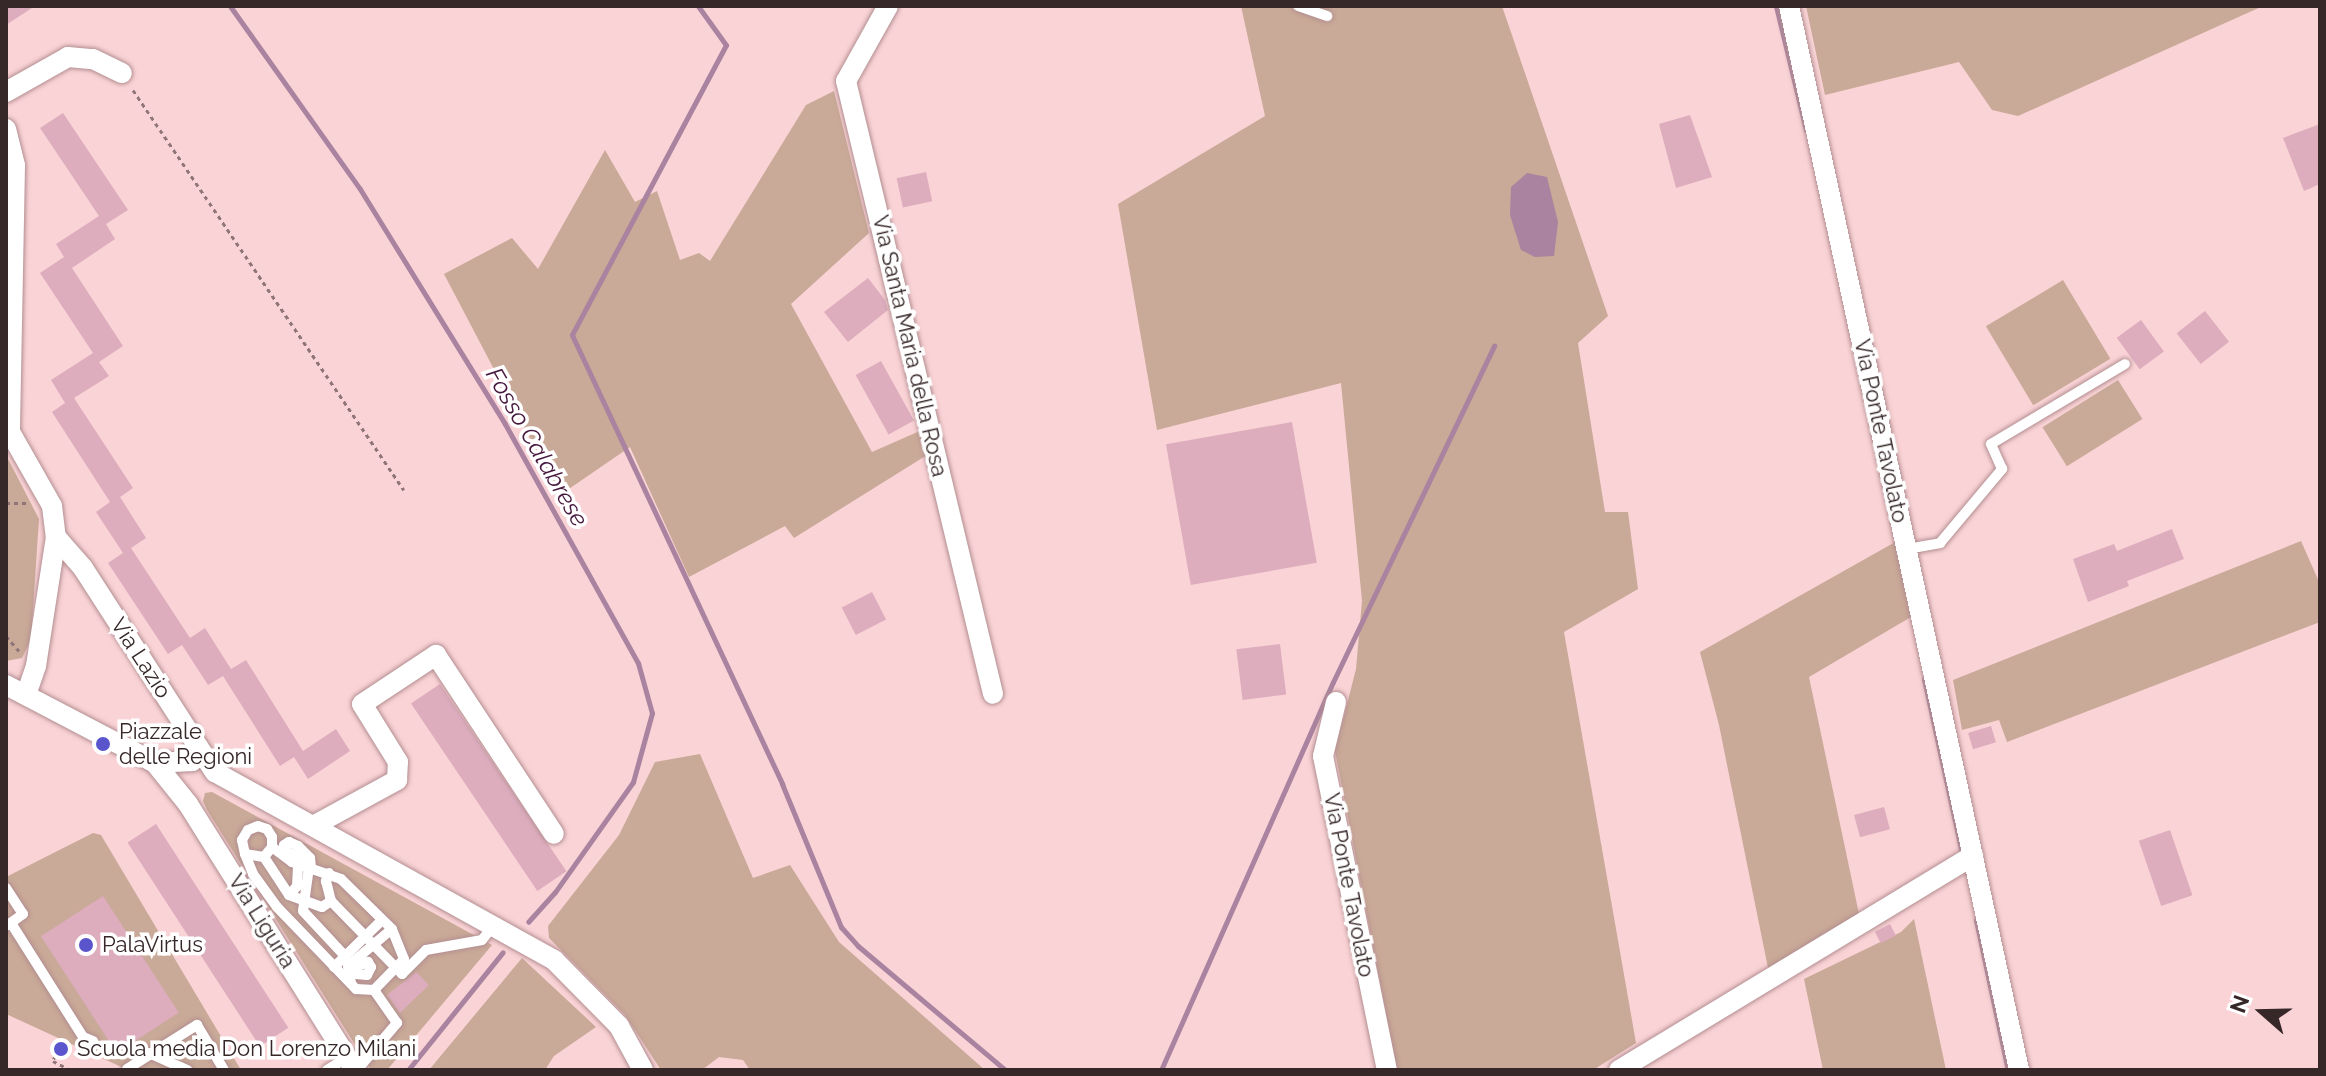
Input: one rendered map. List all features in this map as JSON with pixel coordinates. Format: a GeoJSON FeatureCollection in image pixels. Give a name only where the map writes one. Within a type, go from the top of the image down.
{"type":"FeatureCollection","features":[{"type":"Feature","properties":{"kind":"street","name":"Via Santa Maria della Rosa"},"geometry":{"type":"LineString","coordinates":[[888,6],[846,81],[993,694]]}},
{"type":"Feature","properties":{"kind":"street","name":"Via Ponte Tavolato"},"geometry":{"type":"LineString","coordinates":[[1789,6],[2019,1070]]}},
{"type":"Feature","properties":{"kind":"street"},"geometry":{"type":"LineString","coordinates":[[6,92],[68,57],[93,59],[122,73]]}},
{"type":"Feature","properties":{"kind":"street","name":"Via Lazio"},"geometry":{"type":"LineString","coordinates":[[6,129],[15,166],[10,432],[52,506],[56,537],[83,568],[197,757],[215,772],[554,960],[619,1026],[643,1070]]}},
{"type":"Feature","properties":{"kind":"street"},"geometry":{"type":"LineString","coordinates":[[26,695],[29,662],[56,537]]}},
{"type":"Feature","properties":{"kind":"street"},"geometry":{"type":"LineString","coordinates":[[313,826],[397,780],[398,762],[362,704],[436,655],[554,834]]}},
{"type":"Feature","properties":{"kind":"street"},"geometry":{"type":"LineString","coordinates":[[6,685],[159,770],[197,757]]}},
{"type":"Feature","properties":{"kind":"street","name":"Via Ponte Tavolato"},"geometry":{"type":"LineString","coordinates":[[1336,702],[1323,756],[1387,1070]]}},
{"type":"Feature","properties":{"kind":"street","name":"Via Liguria"},"geometry":{"type":"LineString","coordinates":[[159,770],[188,804],[354,1066]]}},
{"type":"Feature","properties":{"kind":"street"},"geometry":{"type":"LineString","coordinates":[[1619,1070],[1973,856]]}},
{"type":"Feature","properties":{"kind":"lane"},"geometry":{"type":"LineString","coordinates":[[1298,6],[1327,16]]}},
{"type":"Feature","properties":{"kind":"lane"},"geometry":{"type":"LineString","coordinates":[[1907,549],[1940,543],[2002,469],[1991,444],[2125,364]]}},
{"type":"Feature","properties":{"kind":"lane"},"geometry":{"type":"LineString","coordinates":[[245,854],[266,854],[341,879],[392,929],[404,959],[374,990],[356,989],[277,907],[253,874],[245,854],[242,840],[248,830],[258,826],[267,829],[272,837],[266,854],[253,874]]}},
{"type":"Feature","properties":{"kind":"lane"},"geometry":{"type":"LineString","coordinates":[[266,854],[289,895],[322,907],[331,901]]}},
{"type":"Feature","properties":{"kind":"lane"},"geometry":{"type":"LineString","coordinates":[[289,895],[297,886],[303,866]]}},
{"type":"Feature","properties":{"kind":"lane"},"geometry":{"type":"LineString","coordinates":[[303,866],[303,911],[349,963],[351,985]]}},
{"type":"Feature","properties":{"kind":"lane"},"geometry":{"type":"LineString","coordinates":[[329,873],[326,881],[331,901],[402,974],[426,950],[482,940],[493,926]]}},
{"type":"Feature","properties":{"kind":"lane"},"geometry":{"type":"LineString","coordinates":[[6,888],[23,914],[8,924],[83,1037],[93,1041]]}},
{"type":"Feature","properties":{"kind":"lane"},"geometry":{"type":"LineString","coordinates":[[334,967],[349,963],[381,921]]}},
{"type":"Feature","properties":{"kind":"lane"},"geometry":{"type":"LineString","coordinates":[[368,940],[392,929]]}},
{"type":"Feature","properties":{"kind":"lane"},"geometry":{"type":"LineString","coordinates":[[327,1070],[354,1066],[397,1023],[374,990]]}},
{"type":"Feature","properties":{"kind":"lane"},"geometry":{"type":"LineString","coordinates":[[127,1069],[197,1025],[224,1070]]}},
{"type":"Feature","properties":{"kind":"lane"},"geometry":{"type":"LineString","coordinates":[[149,1053],[187,1070]]}},
{"type":"Feature","properties":{"kind":"path"},"geometry":{"type":"LineString","coordinates":[[122,73],[404,490]]}},
{"type":"Feature","properties":{"kind":"path"},"geometry":{"type":"LineString","coordinates":[[6,636],[29,662]]}},
{"type":"Feature","properties":{"kind":"path"},"geometry":{"type":"LineString","coordinates":[[55,1055],[53,1061],[71,1070]]}},
{"type":"Feature","properties":{"kind":"shaded area"},"geometry":{"type":"Polygon","coordinates":[[[1241,6],[1502,6],[1608,316],[1578,343],[1605,512],[1628,512],[1638,589],[1564,632],[1636,1043],[1593,1070],[1397,1070],[1335,751],[1356,669],[1362,601],[1341,383],[1157,430],[1118,204],[1265,116],[1241,6]]]}},
{"type":"Feature","properties":{"kind":"shaded area"},"geometry":{"type":"Polygon","coordinates":[[[1806,6],[2263,6],[2018,116],[1992,110],[1959,62],[1825,95],[1806,6]]]}},
{"type":"Feature","properties":{"kind":"shaded area"},"geometry":{"type":"Polygon","coordinates":[[[834,91],[869,233],[791,304],[872,452],[922,430],[927,455],[794,538],[785,526],[689,577],[630,447],[560,495],[444,274],[512,238],[538,269],[605,150],[635,202],[657,191],[680,260],[699,253],[710,261],[806,105],[834,91]]]}},
{"type":"Feature","properties":{"kind":"shaded area"},"geometry":{"type":"Polygon","coordinates":[[[1527,173],[1547,177],[1558,222],[1554,256],[1535,257],[1521,250],[1510,215],[1511,187],[1527,173]]]}},
{"type":"Feature","properties":{"kind":"shaded area"},"geometry":{"type":"Polygon","coordinates":[[[2063,280],[2110,359],[2033,405],[1986,326],[2063,280]]]}},
{"type":"Feature","properties":{"kind":"shaded area"},"geometry":{"type":"Polygon","coordinates":[[[2118,380],[2142,419],[2067,466],[2043,427],[2118,380]]]}},
{"type":"Feature","properties":{"kind":"shaded area"},"geometry":{"type":"Polygon","coordinates":[[[6,455],[39,519],[31,639],[22,658],[6,661],[6,455]]]}},
{"type":"Feature","properties":{"kind":"shaded area"},"geometry":{"type":"Polygon","coordinates":[[[1897,541],[1911,617],[1809,677],[1859,914],[1768,968],[1719,725],[1700,652],[1897,541]]]}},
{"type":"Feature","properties":{"kind":"shaded area"},"geometry":{"type":"Polygon","coordinates":[[[2301,541],[2320,584],[2320,622],[2007,742],[1999,720],[1962,730],[1953,680],[2301,541]]]}},
{"type":"Feature","properties":{"kind":"shaded area"},"geometry":{"type":"Polygon","coordinates":[[[700,754],[753,878],[790,865],[839,942],[985,1070],[750,1070],[743,1060],[719,1057],[702,1070],[661,1070],[625,1015],[549,938],[548,926],[619,835],[655,762],[700,754]]]}},
{"type":"Feature","properties":{"kind":"shaded area"},"geometry":{"type":"Polygon","coordinates":[[[212,792],[492,945],[387,1070],[371,1070],[207,810],[203,801],[205,793],[212,792]]]}},
{"type":"Feature","properties":{"kind":"shaded area","name":"PalaVirtus"},"geometry":{"type":"Polygon","coordinates":[[[93,833],[101,835],[241,1070],[128,1070],[6,1014],[6,877],[93,833]]]}},
{"type":"Feature","properties":{"kind":"shaded area"},"geometry":{"type":"Polygon","coordinates":[[[1914,919],[1946,1070],[1823,1070],[1804,979],[1901,932],[1914,919]]]}},
{"type":"Feature","properties":{"kind":"shaded area"},"geometry":{"type":"Polygon","coordinates":[[[522,958],[596,1027],[554,1056],[545,1070],[429,1070],[522,958]]]}},
{"type":"Feature","properties":{"kind":"building"},"geometry":{"type":"Polygon","coordinates":[[[6,6],[35,6],[6,25],[6,6]]]}},
{"type":"Feature","properties":{"kind":"building"},"geometry":{"type":"Polygon","coordinates":[[[63,113],[128,210],[106,224],[115,239],[72,268],[123,346],[99,362],[109,376],[74,398],[133,488],[120,497],[146,538],[131,548],[190,638],[205,628],[231,669],[246,660],[303,751],[336,729],[350,751],[308,779],[294,757],[280,766],[223,676],[208,685],[182,645],[168,654],[108,563],[123,553],[96,512],[110,502],[52,412],[65,403],[51,380],[93,353],[40,273],[64,257],[56,244],[99,216],[40,128],[63,113]]]}},
{"type":"Feature","properties":{"kind":"building"},"geometry":{"type":"Polygon","coordinates":[[[1690,115],[1712,177],[1676,188],[1659,124],[1690,115]]]}},
{"type":"Feature","properties":{"kind":"building"},"geometry":{"type":"Polygon","coordinates":[[[2320,124],[2320,184],[2304,191],[2283,138],[2320,124]]]}},
{"type":"Feature","properties":{"kind":"building"},"geometry":{"type":"Polygon","coordinates":[[[926,172],[932,201],[903,208],[897,178],[926,172]]]}},
{"type":"Feature","properties":{"kind":"building"},"geometry":{"type":"Polygon","coordinates":[[[868,278],[885,300],[888,310],[848,342],[824,312],[868,278]]]}},
{"type":"Feature","properties":{"kind":"building"},"geometry":{"type":"Polygon","coordinates":[[[2205,311],[2229,342],[2201,364],[2177,333],[2205,311]]]}},
{"type":"Feature","properties":{"kind":"building"},"geometry":{"type":"Polygon","coordinates":[[[2141,320],[2164,352],[2140,369],[2117,338],[2141,320]]]}},
{"type":"Feature","properties":{"kind":"building"},"geometry":{"type":"Polygon","coordinates":[[[881,361],[914,420],[889,435],[856,375],[881,361]]]}},
{"type":"Feature","properties":{"kind":"building"},"geometry":{"type":"Polygon","coordinates":[[[1292,422],[1317,563],[1191,585],[1166,444],[1292,422]]]}},
{"type":"Feature","properties":{"kind":"building"},"geometry":{"type":"Polygon","coordinates":[[[2172,529],[2184,559],[2127,581],[2129,586],[2088,602],[2073,559],[2114,544],[2117,551],[2172,529]]]}},
{"type":"Feature","properties":{"kind":"building"},"geometry":{"type":"Polygon","coordinates":[[[872,592],[886,620],[856,635],[842,607],[872,592]]]}},
{"type":"Feature","properties":{"kind":"building"},"geometry":{"type":"Polygon","coordinates":[[[1280,644],[1286,695],[1243,700],[1236,649],[1280,644]]]}},
{"type":"Feature","properties":{"kind":"building"},"geometry":{"type":"Polygon","coordinates":[[[440,684],[566,871],[537,891],[411,704],[440,684]]]}},
{"type":"Feature","properties":{"kind":"building"},"geometry":{"type":"Polygon","coordinates":[[[1991,726],[1996,742],[1973,749],[1968,733],[1991,726]]]}},
{"type":"Feature","properties":{"kind":"building"},"geometry":{"type":"Polygon","coordinates":[[[1884,807],[1890,829],[1860,837],[1854,815],[1884,807]]]}},
{"type":"Feature","properties":{"kind":"building"},"geometry":{"type":"Polygon","coordinates":[[[156,824],[288,1028],[260,1046],[127,843],[156,824]]]}},
{"type":"Feature","properties":{"kind":"building"},"geometry":{"type":"Polygon","coordinates":[[[2170,830],[2192,895],[2161,906],[2139,841],[2170,830]]]}},
{"type":"Feature","properties":{"kind":"building"},"geometry":{"type":"Polygon","coordinates":[[[103,896],[179,1013],[117,1053],[41,936],[103,896]]]}},
{"type":"Feature","properties":{"kind":"building"},"geometry":{"type":"Polygon","coordinates":[[[1890,924],[1896,936],[1881,943],[1875,932],[1890,924]]]}},
{"type":"Feature","properties":{"kind":"building"},"geometry":{"type":"Polygon","coordinates":[[[416,972],[429,985],[400,1013],[387,995],[416,972]]]}},
{"type":"Feature","properties":{"kind":"waterway","name":"Fosso Calabrese"},"geometry":{"type":"LineString","coordinates":[[230,6],[360,189],[505,424],[638,663],[652,713],[633,782],[555,892],[528,922]]}},
{"type":"Feature","properties":{"kind":"waterway"},"geometry":{"type":"LineString","coordinates":[[698,6],[726,45],[572,335],[782,784],[841,927],[858,946],[1005,1070]]}},
{"type":"Feature","properties":{"kind":"waterway"},"geometry":{"type":"LineString","coordinates":[[1776,6],[1806,130]]}},
{"type":"Feature","properties":{"kind":"waterway"},"geometry":{"type":"LineString","coordinates":[[1161,1070],[1333,682],[1494,346]]}},
{"type":"Feature","properties":{"kind":"waterway"},"geometry":{"type":"LineString","coordinates":[[1924,679],[1962,853]]}},
{"type":"Feature","properties":{"kind":"waterway"},"geometry":{"type":"LineString","coordinates":[[1976,920],[2008,1070]]}},
{"type":"Feature","properties":{"kind":"waterway","name":"Fosso Calabrese"},"geometry":{"type":"LineString","coordinates":[[408,1070],[503,952]]}},
{"type":"Feature","properties":{"kind":"place","name":"Piazzale delle Regioni"},"geometry":{"type":"Point","coordinates":[103,744]}},
{"type":"Feature","properties":{"kind":"place","name":"PalaVirtus"},"geometry":{"type":"Point","coordinates":[86,945]}},
{"type":"Feature","properties":{"kind":"place","name":"Scuola media Don Lorenzo Milani"},"geometry":{"type":"Point","coordinates":[61,1049]}}]}
